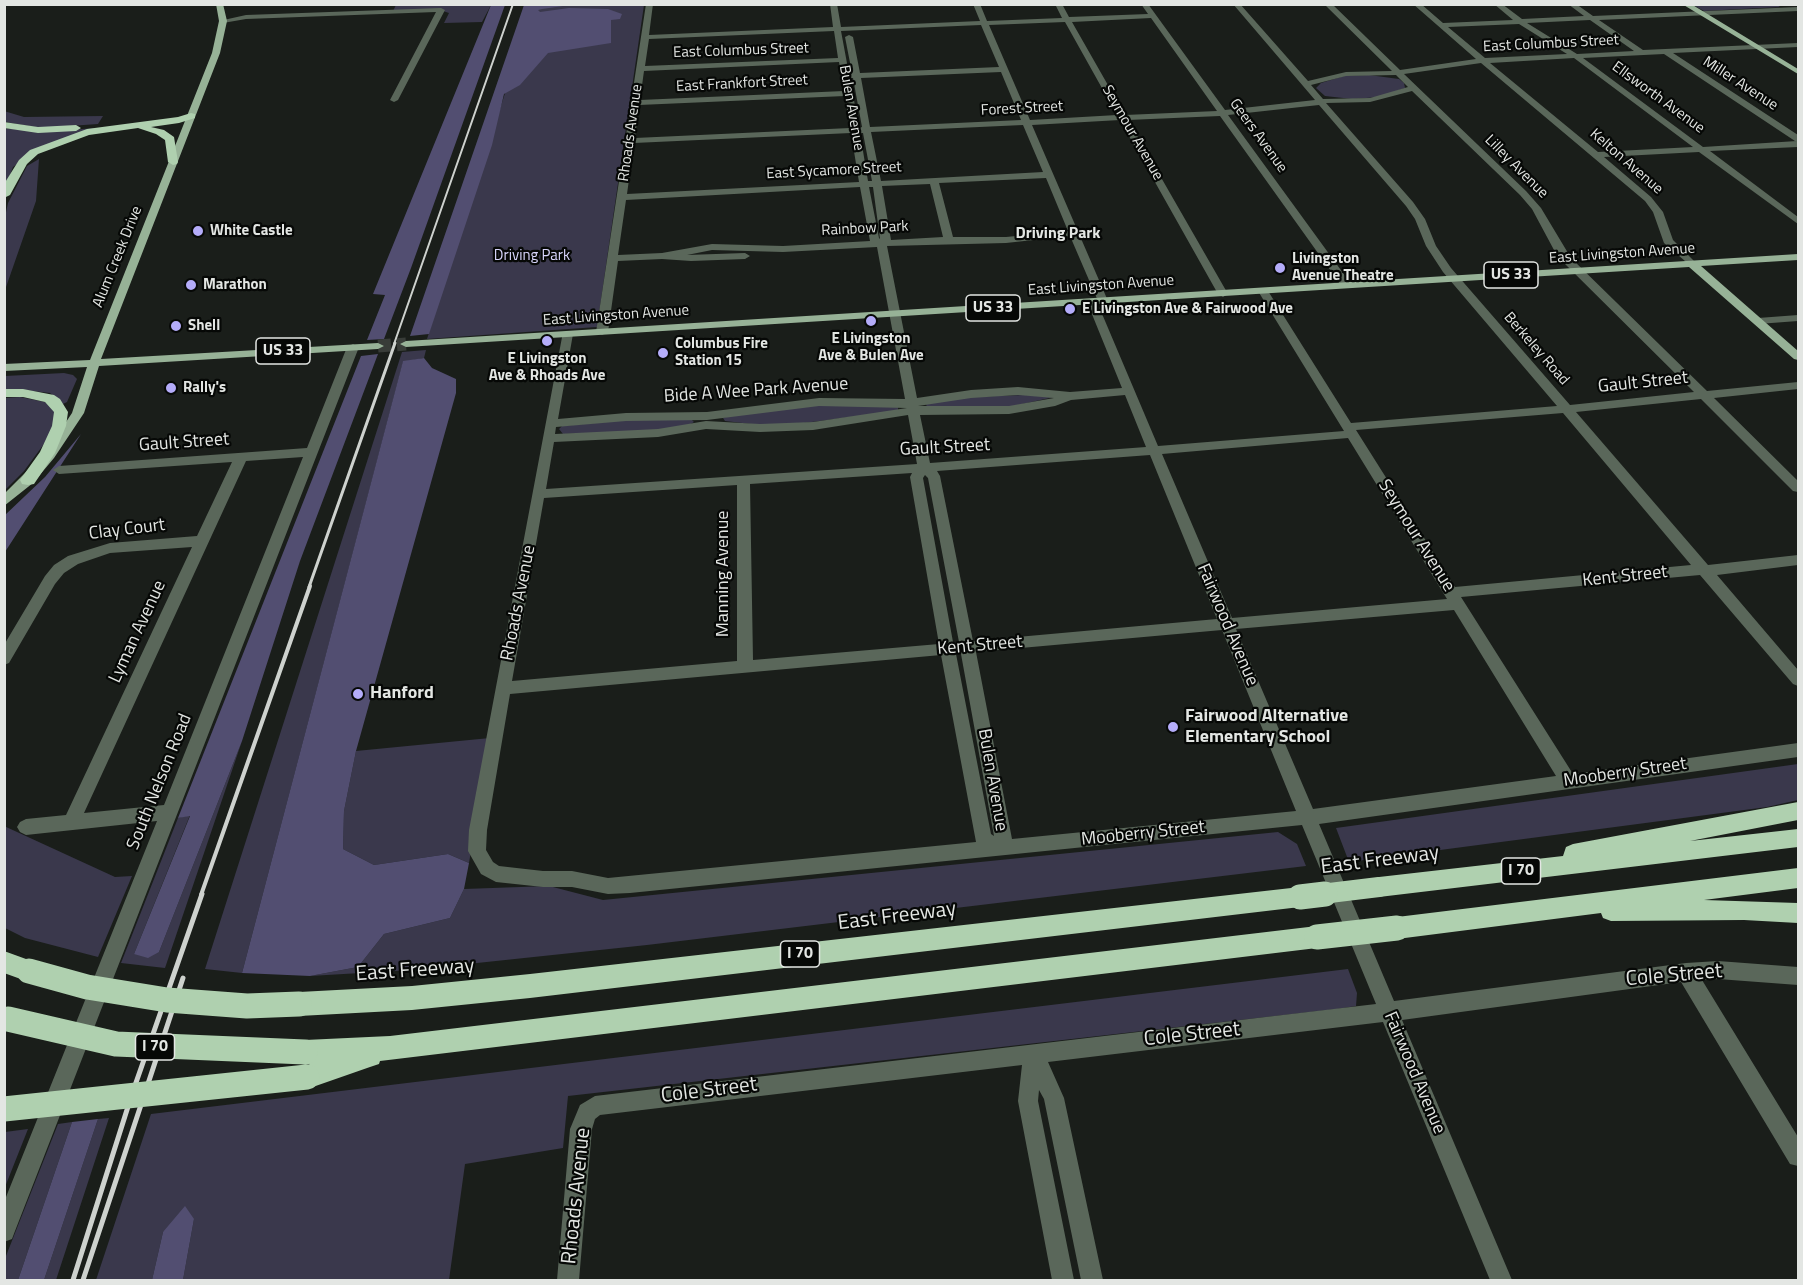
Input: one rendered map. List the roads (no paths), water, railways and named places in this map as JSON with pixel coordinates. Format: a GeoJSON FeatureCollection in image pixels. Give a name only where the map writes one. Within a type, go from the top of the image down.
{"type":"FeatureCollection","features":[{"type":"Feature","properties":{"kind":"highway"},"geometry":{"type":"LineString","coordinates":[[4,125],[55,130],[191,116]]}},
{"type":"Feature","properties":{"kind":"highway"},"geometry":{"type":"LineString","coordinates":[[4,195],[17,168],[34,152],[75,135],[111,128],[180,120],[191,116]]}},
{"type":"Feature","properties":{"kind":"highway"},"geometry":{"type":"LineString","coordinates":[[111,128],[143,128],[166,135],[172,146],[173,162]]}},
{"type":"Feature","properties":{"kind":"highway"},"geometry":{"type":"LineString","coordinates":[[4,393],[23,393],[49,398],[55,402],[61,412],[59,426],[47,453],[28,480]]}},
{"type":"Feature","properties":{"kind":"highway"},"geometry":{"type":"LineString","coordinates":[[1427,881],[1798,811]]}},
{"type":"Feature","properties":{"kind":"highway","name":"East Freeway"},"geometry":{"type":"LineString","coordinates":[[4,962],[87,987],[166,1000],[247,1006],[412,998],[1798,838]]}},
{"type":"Feature","properties":{"kind":"highway","name":"I 70"},"geometry":{"type":"LineString","coordinates":[[6,1018],[116,1044],[306,1052],[390,1048],[1528,913],[1798,878]]}},
{"type":"Feature","properties":{"kind":"highway"},"geometry":{"type":"LineString","coordinates":[[1528,913],[1702,910],[1798,913]]}},
{"type":"Feature","properties":{"kind":"highway"},"geometry":{"type":"LineString","coordinates":[[4,1109],[307,1077],[390,1048]]}},
{"type":"Feature","properties":{"kind":"main road","name":"Alum Creek Drive"},"geometry":{"type":"LineString","coordinates":[[4,502],[28,480],[57,446],[74,421],[219,43],[223,21],[219,4]]}},
{"type":"Feature","properties":{"kind":"main road"},"geometry":{"type":"LineString","coordinates":[[1685,4],[1798,72]]}},
{"type":"Feature","properties":{"kind":"main road","name":"East Livingston Avenue"},"geometry":{"type":"LineString","coordinates":[[406,344],[1798,257]]}},
{"type":"Feature","properties":{"kind":"main road","name":"Kelton Avenue"},"geometry":{"type":"LineString","coordinates":[[1692,264],[1798,357]]}},
{"type":"Feature","properties":{"kind":"main road","name":"US 33"},"geometry":{"type":"LineString","coordinates":[[4,368],[378,346]]}},
{"type":"Feature","properties":{"kind":"street","name":"Rhoads Avenue"},"geometry":{"type":"LineString","coordinates":[[602,332],[650,4]]}},
{"type":"Feature","properties":{"kind":"street","name":"Bulen Avenue"},"geometry":{"type":"LineString","coordinates":[[833,4],[856,76],[867,130],[887,239],[881,243]]}},
{"type":"Feature","properties":{"kind":"street","name":"Bulen Avenue"},"geometry":{"type":"LineString","coordinates":[[843,4],[842,60],[874,240],[881,243]]}},
{"type":"Feature","properties":{"kind":"street","name":"Fairwood Avenue"},"geometry":{"type":"LineString","coordinates":[[976,4],[1073,233],[1129,392],[1153,451],[1501,1281]]}},
{"type":"Feature","properties":{"kind":"street","name":"Seymour Avenue"},"geometry":{"type":"LineString","coordinates":[[1059,4],[1223,294]]}},
{"type":"Feature","properties":{"kind":"street","name":"Geers Avenue"},"geometry":{"type":"LineString","coordinates":[[1144,4],[1347,286]]}},
{"type":"Feature","properties":{"kind":"street","name":"Berkeley Road"},"geometry":{"type":"LineString","coordinates":[[1236,4],[1410,204],[1435,253],[1455,279],[1798,680]]}},
{"type":"Feature","properties":{"kind":"street","name":"Lilley Avenue"},"geometry":{"type":"LineString","coordinates":[[1326,4],[1532,202],[1543,218],[1558,250],[1798,488]]}},
{"type":"Feature","properties":{"kind":"street","name":"Kelton Avenue"},"geometry":{"type":"LineString","coordinates":[[1416,4],[1648,199],[1658,212],[1668,241],[1692,264]]}},
{"type":"Feature","properties":{"kind":"street","name":"Ellsworth Avenue"},"geometry":{"type":"LineString","coordinates":[[1497,4],[1519,21],[1574,55],[1798,221]]}},
{"type":"Feature","properties":{"kind":"street"},"geometry":{"type":"LineString","coordinates":[[1571,4],[1642,53]]}},
{"type":"Feature","properties":{"kind":"street"},"geometry":{"type":"LineString","coordinates":[[1783,4],[1796,10]]}},
{"type":"Feature","properties":{"kind":"street"},"geometry":{"type":"LineString","coordinates":[[223,21],[249,17],[441,10],[394,100]]}},
{"type":"Feature","properties":{"kind":"street"},"geometry":{"type":"LineString","coordinates":[[1440,25],[1796,10]]}},
{"type":"Feature","properties":{"kind":"street"},"geometry":{"type":"LineString","coordinates":[[645,37],[1153,16]]}},
{"type":"Feature","properties":{"kind":"street","name":"East Columbus Street"},"geometry":{"type":"LineString","coordinates":[[1306,84],[1346,74],[1397,73],[1484,61],[1798,45]]}},
{"type":"Feature","properties":{"kind":"street","name":"Miller Avenue"},"geometry":{"type":"LineString","coordinates":[[1666,51],[1798,141]]}},
{"type":"Feature","properties":{"kind":"street","name":"East Columbus Street"},"geometry":{"type":"LineString","coordinates":[[640,69],[842,60]]}},
{"type":"Feature","properties":{"kind":"street"},"geometry":{"type":"LineString","coordinates":[[846,76],[1004,69]]}},
{"type":"Feature","properties":{"kind":"street","name":"Forest Street"},"geometry":{"type":"LineString","coordinates":[[630,141],[1222,113],[1321,102],[1384,98],[1414,88]]}},
{"type":"Feature","properties":{"kind":"street","name":"East Frankfort Street"},"geometry":{"type":"LineString","coordinates":[[636,103],[849,93]]}},
{"type":"Feature","properties":{"kind":"street"},"geometry":{"type":"LineString","coordinates":[[1596,155],[1798,141]]}},
{"type":"Feature","properties":{"kind":"street","name":"East Sycamore Street"},"geometry":{"type":"LineString","coordinates":[[622,197],[1048,175]]}},
{"type":"Feature","properties":{"kind":"street"},"geometry":{"type":"LineString","coordinates":[[934,181],[949,240]]}},
{"type":"Feature","properties":{"kind":"street","name":"Rainbow Park"},"geometry":{"type":"LineString","coordinates":[[612,258],[662,255],[718,258],[783,249],[949,240],[1006,240],[1073,233]]}},
{"type":"Feature","properties":{"kind":"street","name":"Bulen Avenue"},"geometry":{"type":"LineString","coordinates":[[881,243],[924,467],[934,476],[1004,837],[995,848],[983,838],[947,649],[916,477],[924,467]]}},
{"type":"Feature","properties":{"kind":"street","name":"Seymour Avenue"},"geometry":{"type":"LineString","coordinates":[[1263,291],[1568,781]]}},
{"type":"Feature","properties":{"kind":"street"},"geometry":{"type":"LineString","coordinates":[[1758,321],[1798,318]]}},
{"type":"Feature","properties":{"kind":"street","name":"Rhoads Avenue"},"geometry":{"type":"LineString","coordinates":[[487,868],[477,851],[478,830],[540,495],[567,334]]}},
{"type":"Feature","properties":{"kind":"street","name":"South Nelson Road"},"geometry":{"type":"LineString","coordinates":[[4,1231],[353,347]]}},
{"type":"Feature","properties":{"kind":"street","name":"Gault Street"},"geometry":{"type":"LineString","coordinates":[[540,495],[1153,451],[1798,386]]}},
{"type":"Feature","properties":{"kind":"street","name":"Bide A Wee Park Avenue"},"geometry":{"type":"LineString","coordinates":[[550,431],[658,433],[706,425],[760,428],[813,426],[971,393],[1018,391],[1070,396],[1129,392]]}},
{"type":"Feature","properties":{"kind":"street","name":"Bide A Wee Park Avenue"},"geometry":{"type":"LineString","coordinates":[[550,431],[626,417],[707,416],[819,402],[961,412],[1009,410],[1055,402],[1070,396]]}},
{"type":"Feature","properties":{"kind":"street","name":"Gault Street"},"geometry":{"type":"LineString","coordinates":[[59,470],[312,452]]}},
{"type":"Feature","properties":{"kind":"street","name":"Lyman Avenue"},"geometry":{"type":"LineString","coordinates":[[70,823],[241,457]]}},
{"type":"Feature","properties":{"kind":"street","name":"Manning Avenue"},"geometry":{"type":"LineString","coordinates":[[743,480],[745,667]]}},
{"type":"Feature","properties":{"kind":"street","name":"Clay Court"},"geometry":{"type":"LineString","coordinates":[[4,659],[50,580],[59,569],[73,560],[110,548],[201,541]]}},
{"type":"Feature","properties":{"kind":"street","name":"Kent Street"},"geometry":{"type":"LineString","coordinates":[[503,688],[1227,624],[1798,560]]}},
{"type":"Feature","properties":{"kind":"street","name":"Mooberry Street"},"geometry":{"type":"LineString","coordinates":[[487,868],[496,874],[543,879],[572,879],[608,886],[1308,817],[1798,750]]}},
{"type":"Feature","properties":{"kind":"street"},"geometry":{"type":"LineString","coordinates":[[26,827],[169,812]]}},
{"type":"Feature","properties":{"kind":"street","name":"Cole Street"},"geometry":{"type":"LineString","coordinates":[[587,1112],[594,1106],[603,1104],[1388,1012],[1686,972],[1718,970],[1798,976]]}},
{"type":"Feature","properties":{"kind":"street"},"geometry":{"type":"LineString","coordinates":[[1686,972],[1798,1156]]}},
{"type":"Feature","properties":{"kind":"street"},"geometry":{"type":"LineString","coordinates":[[1033,1053],[1028,1101],[1063,1281]]}},
{"type":"Feature","properties":{"kind":"street"},"geometry":{"type":"LineString","coordinates":[[1033,1053],[1054,1098],[1092,1281]]}},
{"type":"Feature","properties":{"kind":"street","name":"Rhoads Avenue"},"geometry":{"type":"LineString","coordinates":[[568,1281],[581,1129],[587,1112]]}},
{"type":"Feature","properties":{"kind":"tunnel"},"geometry":{"type":"LineString","coordinates":[[378,346],[406,344]]}},
{"type":"Feature","properties":{"kind":"railway"},"geometry":{"type":"LineString","coordinates":[[394,344],[513,4]]}},
{"type":"Feature","properties":{"kind":"railway"},"geometry":{"type":"LineString","coordinates":[[309,587],[395,343]]}},
{"type":"Feature","properties":{"kind":"railway"},"geometry":{"type":"LineString","coordinates":[[201,895],[310,586]]}},
{"type":"Feature","properties":{"kind":"railway"},"geometry":{"type":"LineString","coordinates":[[73,1280],[132,1094],[202,894]]}},
{"type":"Feature","properties":{"kind":"railway"},"geometry":{"type":"LineString","coordinates":[[83,1280],[183,978]]}},
{"type":"Feature","properties":{"kind":"place","name":"White Castle"},"geometry":{"type":"Point","coordinates":[198,231]}},
{"type":"Feature","properties":{"kind":"place","name":"Livingston Avenue Theatre"},"geometry":{"type":"Point","coordinates":[1280,268]}},
{"type":"Feature","properties":{"kind":"place","name":"Marathon"},"geometry":{"type":"Point","coordinates":[191,285]}},
{"type":"Feature","properties":{"kind":"place","name":"E Livingston Ave & Fairwood Ave"},"geometry":{"type":"Point","coordinates":[1070,309]}},
{"type":"Feature","properties":{"kind":"place","name":"E Livingston Ave & Bulen Ave"},"geometry":{"type":"Point","coordinates":[871,321]}},
{"type":"Feature","properties":{"kind":"place","name":"Shell"},"geometry":{"type":"Point","coordinates":[176,326]}},
{"type":"Feature","properties":{"kind":"place","name":"E Livingston Ave & Rhoads Ave"},"geometry":{"type":"Point","coordinates":[547,341]}},
{"type":"Feature","properties":{"kind":"place","name":"Columbus Fire Station 15"},"geometry":{"type":"Point","coordinates":[663,353]}},
{"type":"Feature","properties":{"kind":"place","name":"Rally's"},"geometry":{"type":"Point","coordinates":[171,388]}},
{"type":"Feature","properties":{"kind":"place","name":"Hanford"},"geometry":{"type":"Point","coordinates":[358,694]}},
{"type":"Feature","properties":{"kind":"place","name":"Fairwood Alternative Elementary School"},"geometry":{"type":"Point","coordinates":[1173,727]}},
{"type":"Feature","properties":{"kind":"district","name":"Driving Park"},"geometry":{"type":"Point","coordinates":[1058,234]}}]}
